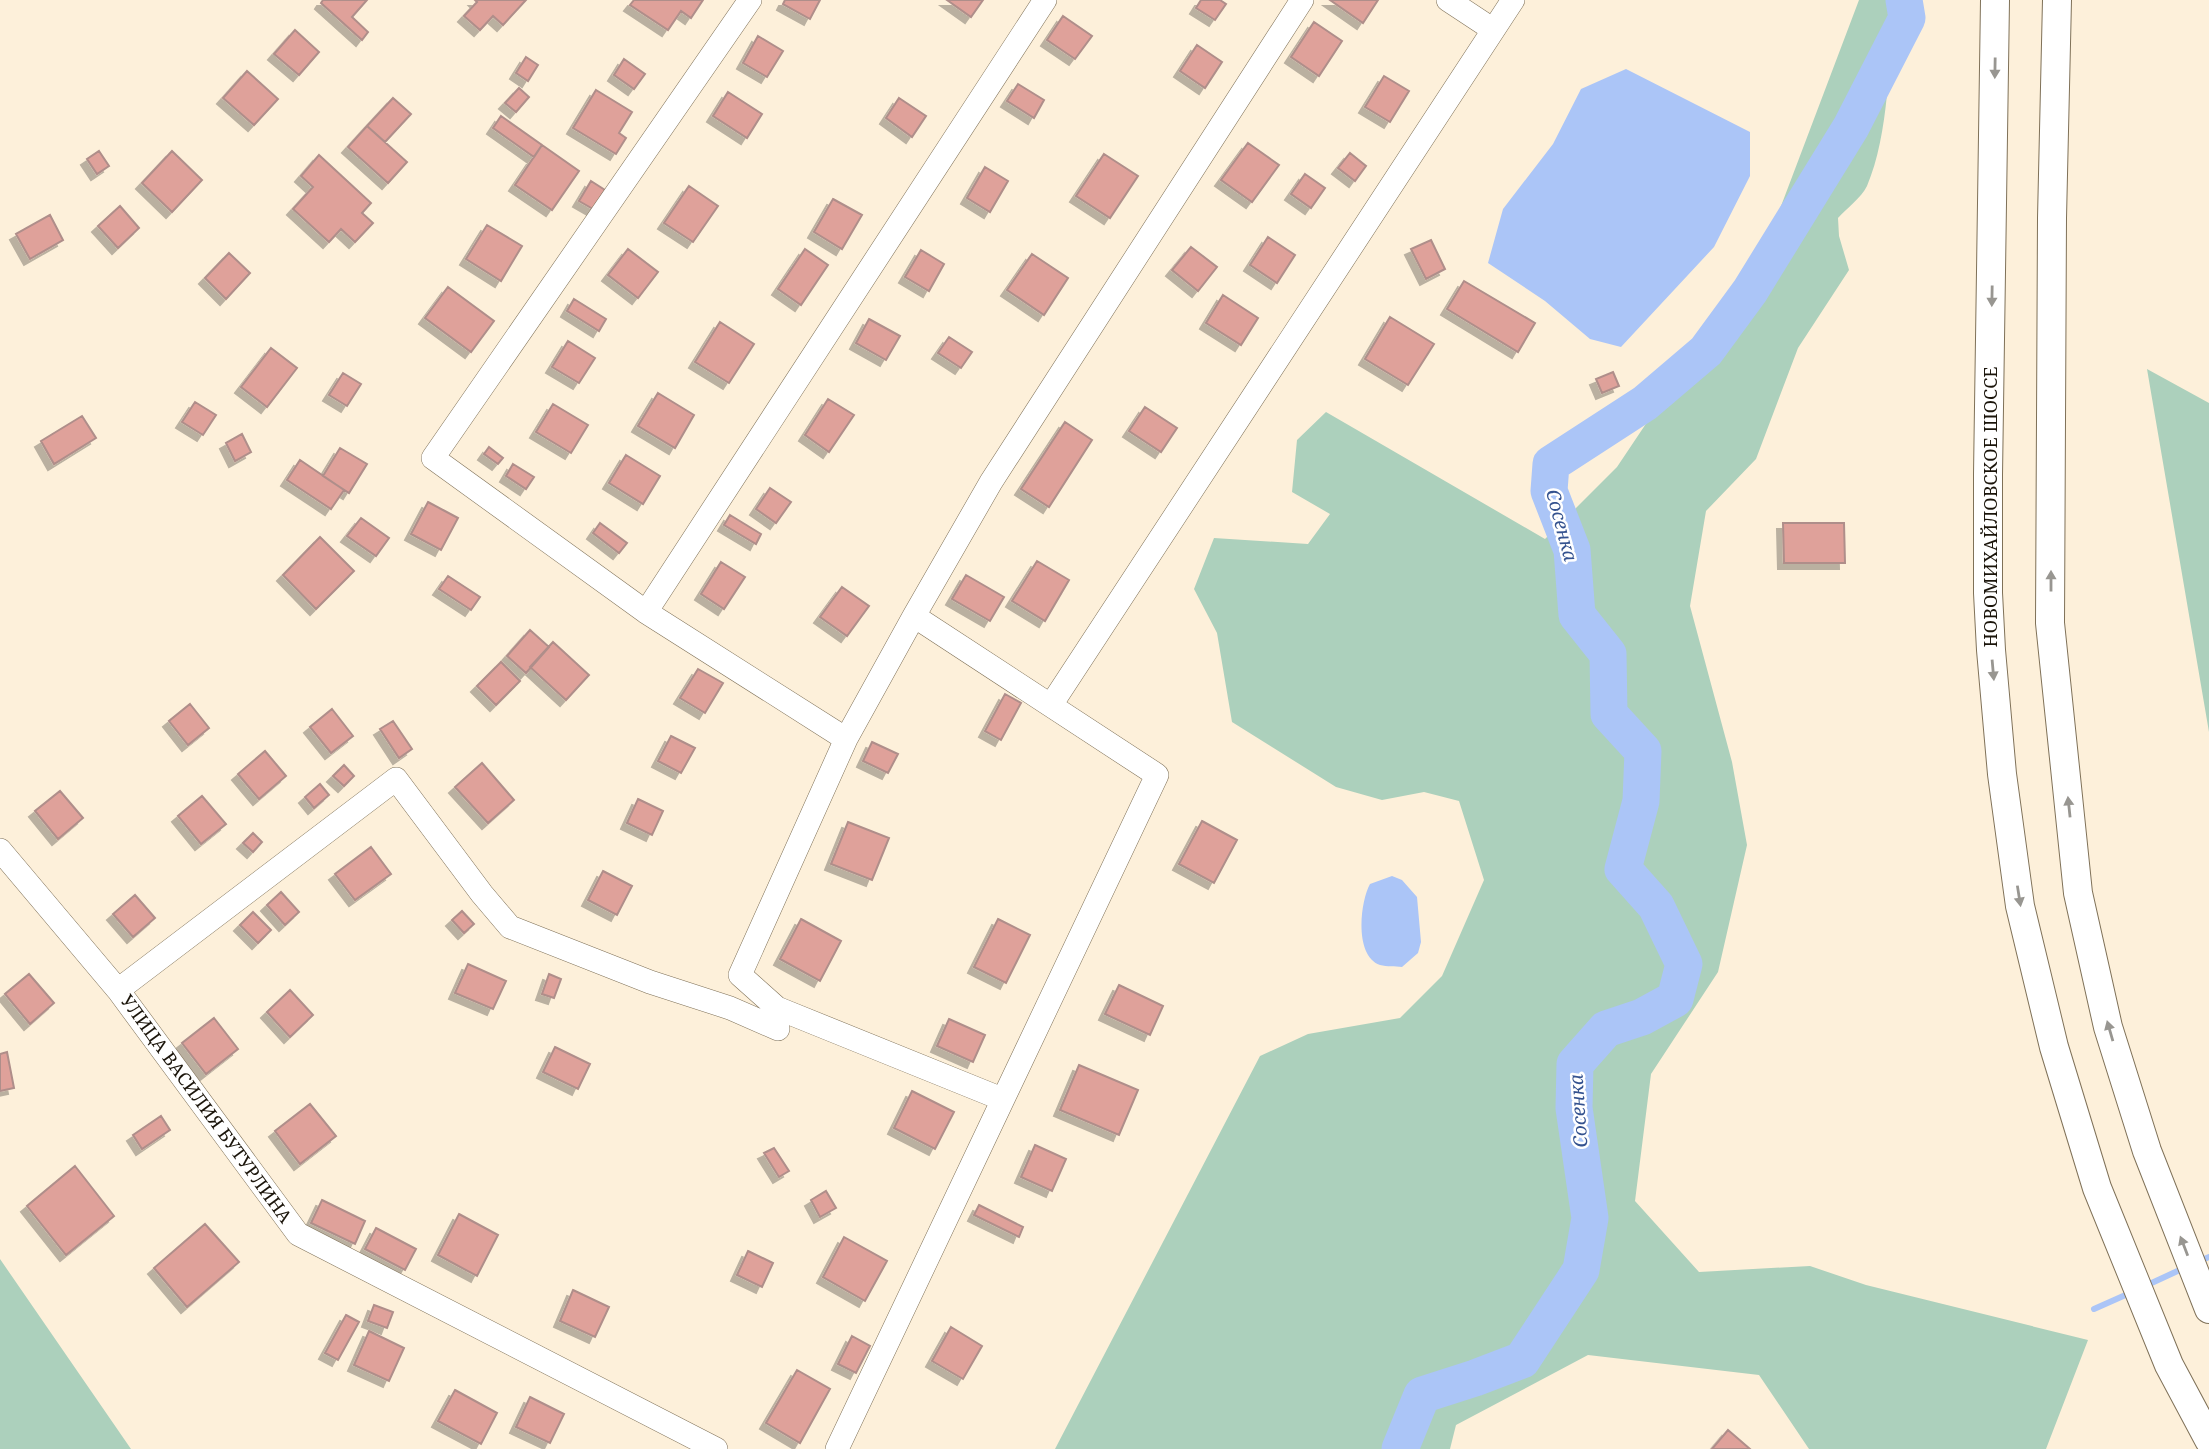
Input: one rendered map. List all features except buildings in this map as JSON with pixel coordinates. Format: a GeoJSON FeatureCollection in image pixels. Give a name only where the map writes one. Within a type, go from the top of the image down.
{"type":"FeatureCollection","features":[{"type":"Feature","properties":{"kind":"main road","name":"НОВОМИХАЙЛОВСКОЕ ШОССЕ"},"geometry":{"type":"LineString","coordinates":[[1995,0],[1988,593],[2002,774],[2020,906],[2054,1047],[2097,1188],[2169,1365],[2209,1440]]}},
{"type":"Feature","properties":{"kind":"main road"},"geometry":{"type":"LineString","coordinates":[[2057,0],[2052,232],[2050,624],[2078,893],[2108,1027],[2147,1151],[2209,1309]]}},
{"type":"Feature","properties":{"kind":"street"},"geometry":{"type":"LineString","coordinates":[[750,0],[433,458],[646,612],[846,739]]}},
{"type":"Feature","properties":{"kind":"street"},"geometry":{"type":"LineString","coordinates":[[646,612],[1045,0]]}},
{"type":"Feature","properties":{"kind":"street"},"geometry":{"type":"LineString","coordinates":[[1002,1099],[776,1007],[740,975],[846,739],[914,615],[991,482],[1301,0]]}},
{"type":"Feature","properties":{"kind":"street"},"geometry":{"type":"LineString","coordinates":[[1448,0],[1492,29]]}},
{"type":"Feature","properties":{"kind":"street"},"geometry":{"type":"LineString","coordinates":[[1051,705],[1513,0]]}},
{"type":"Feature","properties":{"kind":"street"},"geometry":{"type":"LineString","coordinates":[[837,1449],[1157,775],[914,615]]}},
{"type":"Feature","properties":{"kind":"street"},"geometry":{"type":"LineString","coordinates":[[118,990],[396,779],[510,927],[650,982],[730,1007],[778,1029]]}},
{"type":"Feature","properties":{"kind":"street","name":"УЛИЦА ВАСИЛИЯ БУТУРЛИНА"},"geometry":{"type":"LineString","coordinates":[[0,850],[118,990],[298,1234],[716,1449]]}},
{"type":"Feature","properties":{"kind":"green space"},"geometry":{"type":"Polygon","coordinates":[[[1859,0],[1892,0],[1887,95],[1880,143],[1867,186],[1838,218],[1839,236],[1849,270],[1798,348],[1756,459],[1706,511],[1690,606],[1732,762],[1747,845],[1718,972],[1651,1074],[1635,1201],[1699,1272],[1810,1266],[1866,1285],[2088,1340],[2046,1449],[1809,1449],[1759,1375],[1588,1355],[1456,1425],[1450,1449],[1055,1449],[1260,1056],[1308,1034],[1400,1018],[1442,976],[1484,880],[1459,801],[1424,792],[1382,800],[1336,787],[1232,722],[1217,633],[1194,589],[1214,538],[1308,544],[1330,514],[1292,492],[1297,440],[1326,412],[1545,539],[1617,467],[1767,243],[1859,0]]]}},
{"type":"Feature","properties":{"kind":"green space"},"geometry":{"type":"Polygon","coordinates":[[[2147,369],[2209,403],[2209,732],[2147,369]]]}},
{"type":"Feature","properties":{"kind":"green space"},"geometry":{"type":"Polygon","coordinates":[[[0,1259],[131,1449],[0,1449],[0,1259]]]}},
{"type":"Feature","properties":{"kind":"water"},"geometry":{"type":"Polygon","coordinates":[[[1626,69],[1750,132],[1750,176],[1714,247],[1621,347],[1590,339],[1545,301],[1488,263],[1503,209],[1553,144],[1581,89],[1626,69]]]}},
{"type":"Feature","properties":{"kind":"water"},"geometry":{"type":"Polygon","coordinates":[[[1392,876],[1402,880],[1417,897],[1421,942],[1418,953],[1402,967],[1380,965],[1372,960],[1363,940],[1362,915],[1366,892],[1370,884],[1392,876]]]}},
{"type":"Feature","properties":{"kind":"waterway","name":"Сосенка"},"geometry":{"type":"LineString","coordinates":[[1400,1449],[1422,1395],[1522,1360],[1581,1270],[1590,1218],[1574,1108],[1575,1064],[1606,1029],[1642,1017],[1675,999],[1684,964],[1656,906],[1623,869],[1641,801],[1643,751],[1609,714],[1608,654],[1577,615],[1572,550],[1549,491],[1551,464],[1645,403],[1706,351],[1750,291],[1851,127],[1907,18],[1904,0]]}},
{"type":"Feature","properties":{"kind":"waterway"},"geometry":{"type":"LineString","coordinates":[[2197,1262],[2209,1257]]}},
{"type":"Feature","properties":{"kind":"waterway"},"geometry":{"type":"LineString","coordinates":[[2143,1287],[2184,1268]]}},
{"type":"Feature","properties":{"kind":"waterway"},"geometry":{"type":"LineString","coordinates":[[2094,1309],[2130,1293]]}}]}
